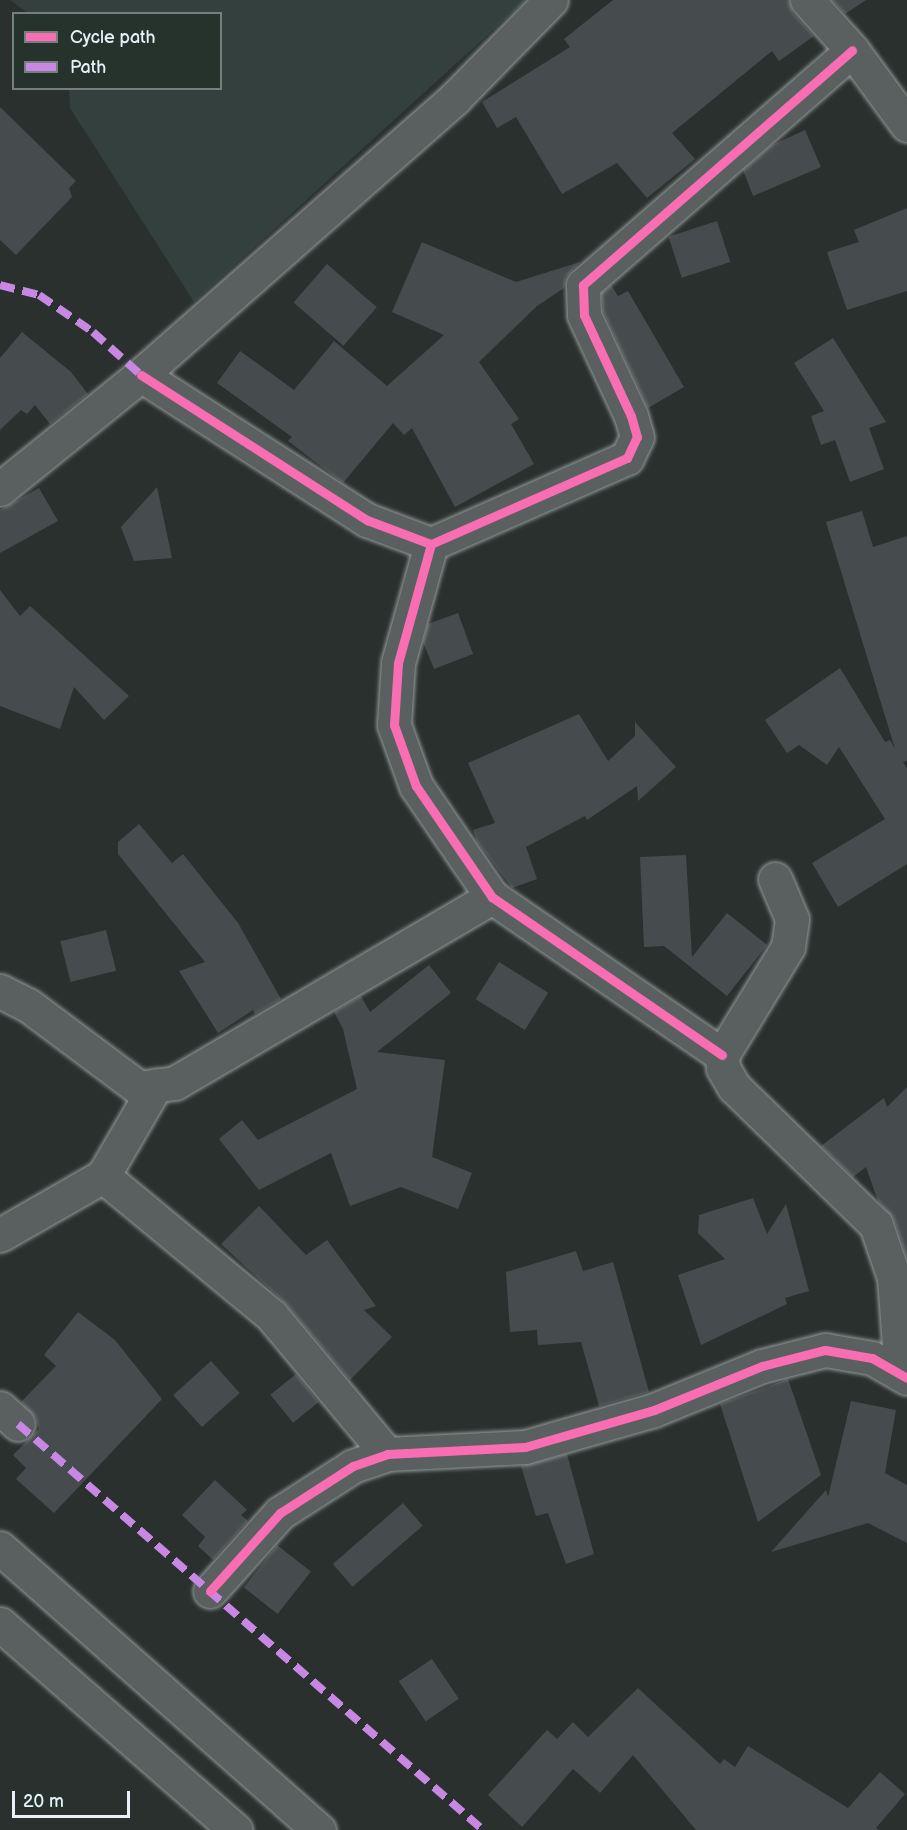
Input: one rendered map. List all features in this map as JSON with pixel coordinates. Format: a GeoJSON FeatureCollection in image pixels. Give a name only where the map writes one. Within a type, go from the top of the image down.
{"type":"FeatureCollection","features":[{"type":"Feature","properties":{"kind":"main road"},"geometry":{"type":"LineString","coordinates":[[0,489],[141,375],[455,98],[551,0]]}},
{"type":"Feature","properties":{"kind":"main road"},"geometry":{"type":"LineString","coordinates":[[807,0],[852,50],[907,125]]}},
{"type":"Feature","properties":{"kind":"main road"},"geometry":{"type":"LineString","coordinates":[[141,375],[367,520],[431,544],[627,458],[637,437],[584,315],[583,285],[852,50]]}},
{"type":"Feature","properties":{"kind":"main road"},"geometry":{"type":"LineString","coordinates":[[431,544],[398,663],[394,724],[416,786],[492,897],[722,1055]]}},
{"type":"Feature","properties":{"kind":"main road"},"geometry":{"type":"LineString","coordinates":[[775,879],[792,919],[788,947],[722,1055],[723,1068],[734,1087],[897,1246],[894,1278],[904,1376]]}},
{"type":"Feature","properties":{"kind":"main road"},"geometry":{"type":"LineString","coordinates":[[0,991],[28,1005],[139,1088],[175,1083],[492,897]]}},
{"type":"Feature","properties":{"kind":"main road"},"geometry":{"type":"LineString","coordinates":[[0,1235],[103,1176],[156,1085]]}},
{"type":"Feature","properties":{"kind":"main road"},"geometry":{"type":"LineString","coordinates":[[103,1176],[272,1316],[387,1454]]}},
{"type":"Feature","properties":{"kind":"main road"},"geometry":{"type":"LineString","coordinates":[[210,1591],[280,1513],[353,1466],[387,1454],[525,1447],[654,1410],[762,1366],[825,1350],[872,1358],[904,1376]]}},
{"type":"Feature","properties":{"kind":"main road"},"geometry":{"type":"LineString","coordinates":[[0,1548],[319,1830]]}},
{"type":"Feature","properties":{"kind":"main road"},"geometry":{"type":"LineString","coordinates":[[0,1624],[235,1830]]}},
{"type":"Feature","properties":{"kind":"shaded area"},"geometry":{"type":"Polygon","coordinates":[[[10,0],[526,0],[194,302],[70,108],[69,90],[222,90],[222,12],[27,12],[10,0]]]}},
{"type":"Feature","properties":{"kind":"building"},"geometry":{"type":"Polygon","coordinates":[[[613,0],[789,0],[793,13],[814,36],[779,61],[772,51],[672,133],[695,159],[647,198],[617,163],[562,194],[516,117],[497,128],[482,102],[570,47],[564,39],[613,0]]]}},
{"type":"Feature","properties":{"kind":"building"},"geometry":{"type":"Polygon","coordinates":[[[832,0],[866,0],[845,14],[832,0]]]}},
{"type":"Feature","properties":{"kind":"building"},"geometry":{"type":"Polygon","coordinates":[[[0,107],[76,181],[69,188],[72,197],[16,255],[0,240],[0,107]]]}},
{"type":"Feature","properties":{"kind":"building"},"geometry":{"type":"Polygon","coordinates":[[[805,130],[821,167],[753,196],[743,170],[772,145],[805,130]]]}},
{"type":"Feature","properties":{"kind":"building"},"geometry":{"type":"Polygon","coordinates":[[[907,208],[907,291],[847,310],[827,252],[859,242],[854,230],[907,208]]]}},
{"type":"Feature","properties":{"kind":"building"},"geometry":{"type":"Polygon","coordinates":[[[717,221],[730,262],[682,278],[668,237],[717,221]]]}},
{"type":"Feature","properties":{"kind":"building"},"geometry":{"type":"Polygon","coordinates":[[[422,242],[516,282],[580,262],[566,277],[564,288],[537,306],[479,362],[519,419],[511,424],[534,464],[455,507],[412,428],[404,435],[393,423],[343,483],[288,441],[292,437],[217,383],[240,351],[294,390],[334,341],[387,386],[444,335],[392,312],[422,242]]]}},
{"type":"Feature","properties":{"kind":"building"},"geometry":{"type":"Polygon","coordinates":[[[327,264],[377,307],[343,346],[294,302],[327,264]]]}},
{"type":"Feature","properties":{"kind":"building"},"geometry":{"type":"Polygon","coordinates":[[[611,285],[618,296],[628,291],[684,387],[648,408],[603,311],[602,293],[611,285]]]}},
{"type":"Feature","properties":{"kind":"building"},"geometry":{"type":"Polygon","coordinates":[[[22,332],[71,372],[88,394],[50,424],[35,405],[27,414],[21,410],[0,430],[0,358],[22,332]]]}},
{"type":"Feature","properties":{"kind":"building"},"geometry":{"type":"Polygon","coordinates":[[[833,338],[886,422],[869,428],[884,469],[850,482],[835,440],[821,445],[811,416],[824,411],[794,363],[833,338]]]}},
{"type":"Feature","properties":{"kind":"building"},"geometry":{"type":"Polygon","coordinates":[[[157,487],[172,558],[134,561],[121,527],[157,487]]]}},
{"type":"Feature","properties":{"kind":"building"},"geometry":{"type":"Polygon","coordinates":[[[39,488],[58,521],[0,553],[0,510],[39,488]]]}},
{"type":"Feature","properties":{"kind":"building"},"geometry":{"type":"Polygon","coordinates":[[[862,511],[873,547],[907,536],[907,761],[903,762],[907,768],[907,864],[838,907],[812,863],[885,819],[839,747],[827,765],[799,745],[787,753],[765,720],[840,668],[885,742],[890,740],[895,749],[826,522],[862,511]]]}},
{"type":"Feature","properties":{"kind":"building"},"geometry":{"type":"Polygon","coordinates":[[[0,590],[20,616],[30,606],[129,696],[104,720],[74,687],[60,729],[0,706],[0,590]]]}},
{"type":"Feature","properties":{"kind":"building"},"geometry":{"type":"Polygon","coordinates":[[[458,613],[473,654],[434,669],[423,642],[428,624],[458,613]]]}},
{"type":"Feature","properties":{"kind":"building"},"geometry":{"type":"Polygon","coordinates":[[[579,714],[608,761],[635,736],[635,722],[676,767],[638,801],[637,786],[587,820],[585,816],[526,847],[537,879],[512,888],[477,842],[473,830],[495,823],[468,763],[579,714]]]}},
{"type":"Feature","properties":{"kind":"building"},"geometry":{"type":"Polygon","coordinates":[[[139,824],[172,863],[183,854],[238,923],[281,999],[255,1014],[253,1010],[218,1033],[179,971],[205,962],[118,854],[118,842],[139,824]]]}},
{"type":"Feature","properties":{"kind":"building"},"geometry":{"type":"Polygon","coordinates":[[[686,855],[692,957],[727,913],[767,945],[727,996],[664,946],[644,947],[640,857],[686,855]]]}},
{"type":"Feature","properties":{"kind":"building"},"geometry":{"type":"Polygon","coordinates":[[[106,930],[116,971],[71,982],[60,941],[106,930]]]}},
{"type":"Feature","properties":{"kind":"building"},"geometry":{"type":"Polygon","coordinates":[[[499,962],[548,993],[525,1030],[476,999],[499,962]]]}},
{"type":"Feature","properties":{"kind":"building"},"geometry":{"type":"Polygon","coordinates":[[[429,965],[451,993],[377,1052],[445,1060],[432,1157],[472,1173],[458,1209],[401,1187],[350,1206],[331,1153],[259,1190],[219,1139],[242,1120],[258,1140],[357,1089],[343,1029],[334,1012],[361,996],[370,1012],[429,965]]]}},
{"type":"Feature","properties":{"kind":"building"},"geometry":{"type":"Polygon","coordinates":[[[907,1087],[907,1258],[894,1219],[878,1201],[866,1167],[853,1177],[821,1146],[884,1098],[887,1107],[907,1087]]]}},
{"type":"Feature","properties":{"kind":"building"},"geometry":{"type":"Polygon","coordinates":[[[753,1198],[767,1234],[786,1204],[809,1291],[785,1298],[787,1304],[701,1345],[678,1275],[725,1259],[698,1233],[699,1215],[753,1198]]]}},
{"type":"Feature","properties":{"kind":"building"},"geometry":{"type":"Polygon","coordinates":[[[259,1206],[306,1255],[327,1240],[376,1306],[364,1310],[392,1337],[350,1380],[286,1304],[221,1244],[259,1206]]]}},
{"type":"Feature","properties":{"kind":"building"},"geometry":{"type":"Polygon","coordinates":[[[576,1251],[583,1271],[613,1262],[649,1392],[599,1406],[581,1342],[538,1345],[537,1330],[510,1332],[506,1272],[576,1251]]]}},
{"type":"Feature","properties":{"kind":"building"},"geometry":{"type":"Polygon","coordinates":[[[78,1312],[115,1340],[162,1399],[54,1513],[16,1479],[26,1468],[13,1455],[39,1429],[36,1418],[21,1402],[56,1366],[44,1355],[78,1312]]]}},
{"type":"Feature","properties":{"kind":"building"},"geometry":{"type":"Polygon","coordinates":[[[211,1361],[240,1393],[202,1427],[173,1395],[211,1361]]]}},
{"type":"Feature","properties":{"kind":"building"},"geometry":{"type":"Polygon","coordinates":[[[296,1374],[319,1402],[293,1423],[270,1395],[296,1374]]]}},
{"type":"Feature","properties":{"kind":"building"},"geometry":{"type":"Polygon","coordinates":[[[788,1379],[821,1475],[758,1522],[720,1404],[788,1379]]]}},
{"type":"Feature","properties":{"kind":"building"},"geometry":{"type":"Polygon","coordinates":[[[851,1401],[896,1410],[885,1473],[907,1485],[907,1543],[868,1523],[771,1552],[826,1490],[828,1497],[851,1401]]]}},
{"type":"Feature","properties":{"kind":"building"},"geometry":{"type":"Polygon","coordinates":[[[567,1454],[594,1554],[566,1564],[548,1513],[536,1516],[521,1466],[567,1454]]]}},
{"type":"Feature","properties":{"kind":"building"},"geometry":{"type":"Polygon","coordinates":[[[215,1480],[247,1510],[241,1515],[248,1521],[213,1560],[198,1546],[205,1537],[182,1515],[215,1480]]]}},
{"type":"Feature","properties":{"kind":"building"},"geometry":{"type":"Polygon","coordinates":[[[403,1503],[423,1526],[352,1587],[333,1564],[403,1503]]]}},
{"type":"Feature","properties":{"kind":"building"},"geometry":{"type":"Polygon","coordinates":[[[277,1545],[311,1571],[278,1614],[244,1588],[277,1545]]]}},
{"type":"Feature","properties":{"kind":"building"},"geometry":{"type":"Polygon","coordinates":[[[432,1659],[459,1699],[426,1721],[399,1681],[432,1659]]]}},
{"type":"Feature","properties":{"kind":"building"},"geometry":{"type":"Polygon","coordinates":[[[638,1688],[720,1764],[724,1759],[735,1767],[748,1746],[848,1808],[880,1772],[905,1794],[876,1828],[879,1830],[696,1830],[633,1755],[600,1793],[573,1769],[522,1827],[488,1795],[547,1730],[557,1739],[573,1722],[588,1737],[638,1688]]]}},
{"type":"Feature","properties":{"kind":"marked path"},"geometry":{"type":"LineString","coordinates":[[0,285],[39,295],[93,332],[141,375]]}},
{"type":"Feature","properties":{"kind":"marked path"},"geometry":{"type":"LineString","coordinates":[[18,1424],[483,1830]]}},
{"type":"Feature","properties":{"kind":"cycle path"},"geometry":{"type":"LineString","coordinates":[[431,544],[627,458],[637,437],[631,416],[584,315],[583,285],[852,50]]}},
{"type":"Feature","properties":{"kind":"cycle path"},"geometry":{"type":"LineString","coordinates":[[141,375],[367,520],[431,544],[398,663],[394,725],[416,786],[492,897],[722,1055]]}},
{"type":"Feature","properties":{"kind":"cycle path"},"geometry":{"type":"LineString","coordinates":[[210,1591],[280,1513],[353,1466],[387,1454],[525,1447],[654,1410],[762,1366],[825,1350],[872,1358],[907,1378]]}}]}
